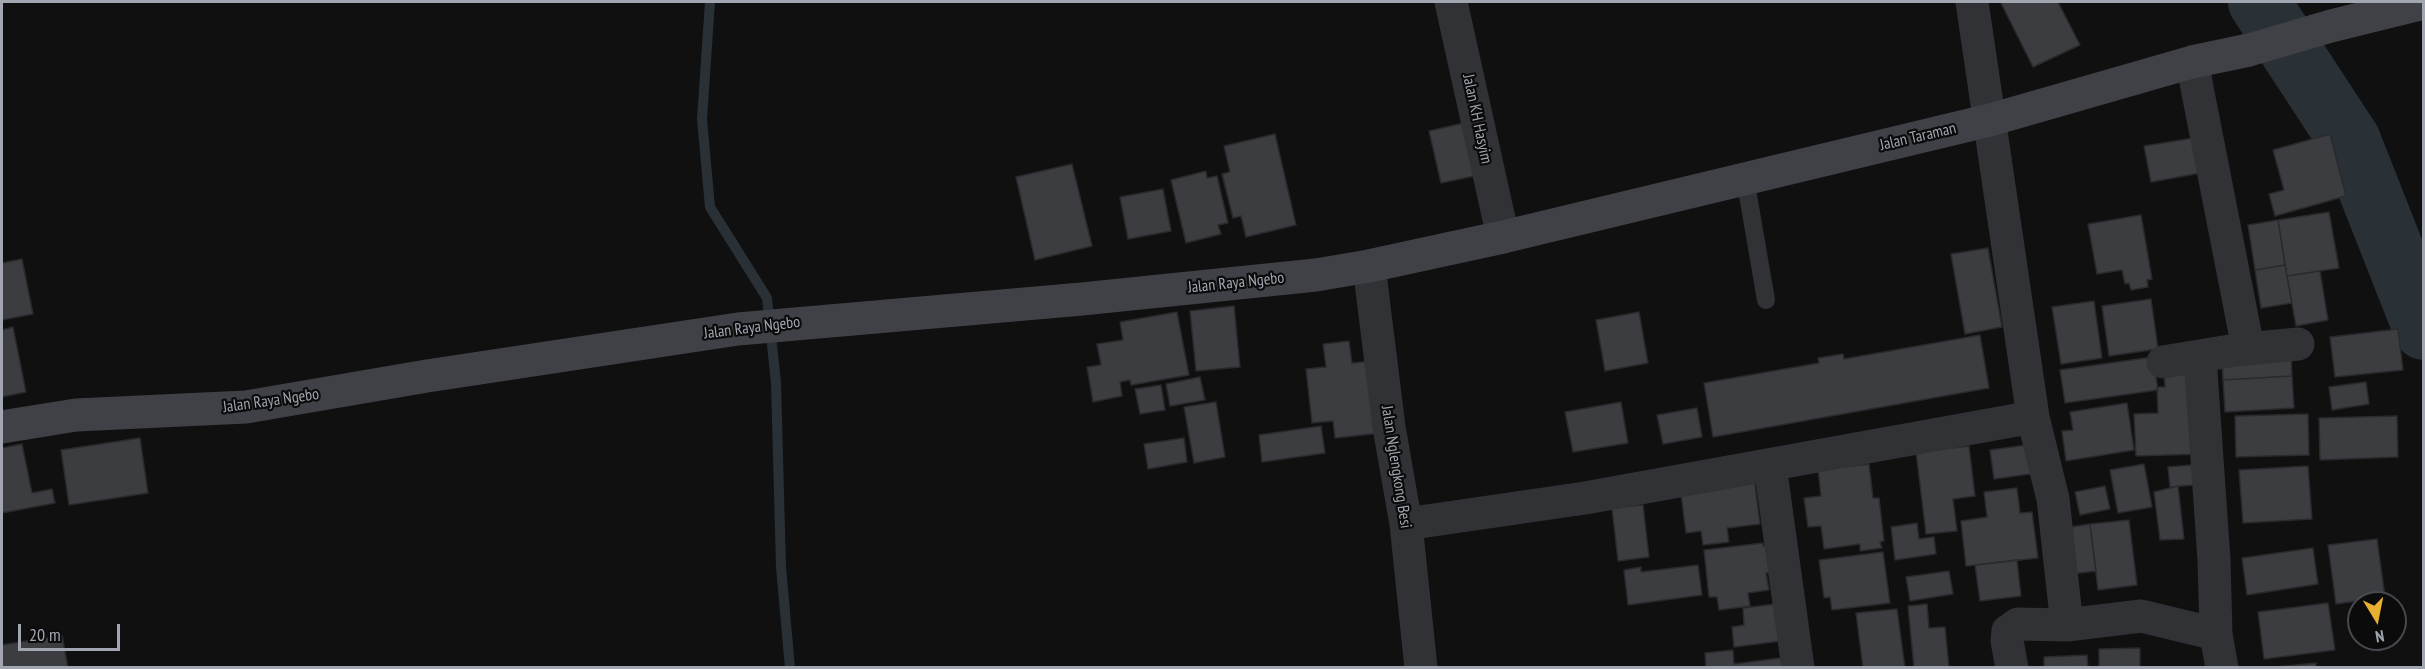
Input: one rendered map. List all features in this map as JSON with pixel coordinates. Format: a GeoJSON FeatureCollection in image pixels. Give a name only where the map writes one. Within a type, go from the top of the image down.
{"type":"FeatureCollection","features":[{"type":"Feature","properties":{"kind":"street","name":"Jalan KH Hasyim"},"geometry":{"type":"LineString","coordinates":[[1451,2],[1503,237]]}},
{"type":"Feature","properties":{"kind":"street"},"geometry":{"type":"LineString","coordinates":[[1972,2],[2033,417],[2053,499],[2067,625]]}},
{"type":"Feature","properties":{"kind":"street","name":"Jalan Taraman"},"geometry":{"type":"LineString","coordinates":[[1503,237],[1990,120],[2192,62],[2249,50],[2331,26],[2424,3]]}},
{"type":"Feature","properties":{"kind":"street"},"geometry":{"type":"LineString","coordinates":[[2192,62],[2248,348]]}},
{"type":"Feature","properties":{"kind":"street","name":"Jalan Raya Ngebo"},"geometry":{"type":"LineString","coordinates":[[2,427],[76,415],[246,407],[427,376],[738,329],[1082,299],[1316,275],[1503,237]]}},
{"type":"Feature","properties":{"kind":"street","name":"Jalan Nglengkong Besi"},"geometry":{"type":"LineString","coordinates":[[1369,266],[1389,427],[1406,524],[1421,668]]}},
{"type":"Feature","properties":{"kind":"street"},"geometry":{"type":"LineString","coordinates":[[2163,362],[2248,348],[2298,344]]}},
{"type":"Feature","properties":{"kind":"street"},"geometry":{"type":"LineString","coordinates":[[2200,357],[2214,560],[2216,634],[2222,668]]}},
{"type":"Feature","properties":{"kind":"street"},"geometry":{"type":"LineString","coordinates":[[1406,524],[1585,498],[2033,417]]}},
{"type":"Feature","properties":{"kind":"street"},"geometry":{"type":"LineString","coordinates":[[1770,465],[1798,668]]}},
{"type":"Feature","properties":{"kind":"street"},"geometry":{"type":"LineString","coordinates":[[2012,668],[2007,641],[2008,631],[2018,624],[2067,625],[2141,616],[2216,634]]}},
{"type":"Feature","properties":{"kind":"lane"},"geometry":{"type":"LineString","coordinates":[[1745,178],[1766,300]]}},
{"type":"Feature","properties":{"kind":"building"},"geometry":{"type":"Polygon","coordinates":[[[2058,2],[2080,45],[2033,67],[2001,3],[2058,2]]]}},
{"type":"Feature","properties":{"kind":"building"},"geometry":{"type":"Polygon","coordinates":[[[1468,122],[1479,175],[1441,183],[1429,131],[1468,122]]]}},
{"type":"Feature","properties":{"kind":"building"},"geometry":{"type":"Polygon","coordinates":[[[1275,134],[1296,225],[1246,237],[1241,216],[1233,218],[1222,174],[1230,172],[1224,146],[1275,134]]]}},
{"type":"Feature","properties":{"kind":"building"},"geometry":{"type":"Polygon","coordinates":[[[2330,134],[2346,196],[2275,216],[2269,194],[2284,190],[2273,150],[2330,134]]]}},
{"type":"Feature","properties":{"kind":"building"},"geometry":{"type":"Polygon","coordinates":[[[2200,137],[2206,172],[2151,182],[2144,146],[2200,137]]]}},
{"type":"Feature","properties":{"kind":"building"},"geometry":{"type":"Polygon","coordinates":[[[1072,164],[1092,246],[1035,260],[1016,177],[1072,164]]]}},
{"type":"Feature","properties":{"kind":"building"},"geometry":{"type":"Polygon","coordinates":[[[1206,171],[1207,178],[1217,176],[1228,223],[1218,225],[1221,234],[1186,243],[1171,180],[1206,171]]]}},
{"type":"Feature","properties":{"kind":"building"},"geometry":{"type":"Polygon","coordinates":[[[1163,189],[1171,231],[1128,239],[1120,197],[1163,189]]]}},
{"type":"Feature","properties":{"kind":"building"},"geometry":{"type":"Polygon","coordinates":[[[2329,212],[2339,268],[2287,276],[2278,220],[2329,212]]]}},
{"type":"Feature","properties":{"kind":"building"},"geometry":{"type":"Polygon","coordinates":[[[2141,215],[2152,279],[2147,280],[2148,287],[2131,290],[2129,283],[2125,284],[2122,270],[2097,274],[2088,224],[2141,215]]]}},
{"type":"Feature","properties":{"kind":"building"},"geometry":{"type":"Polygon","coordinates":[[[2278,220],[2285,265],[2255,270],[2248,225],[2278,220]]]}},
{"type":"Feature","properties":{"kind":"building"},"geometry":{"type":"Polygon","coordinates":[[[1988,248],[2002,327],[1965,334],[1951,254],[1988,248]]]}},
{"type":"Feature","properties":{"kind":"building"},"geometry":{"type":"Polygon","coordinates":[[[22,259],[33,314],[2,320],[2,263],[22,259]]]}},
{"type":"Feature","properties":{"kind":"building"},"geometry":{"type":"Polygon","coordinates":[[[2285,265],[2292,303],[2261,308],[2255,270],[2285,265]]]}},
{"type":"Feature","properties":{"kind":"building"},"geometry":{"type":"Polygon","coordinates":[[[2320,271],[2328,320],[2296,326],[2287,276],[2320,271]]]}},
{"type":"Feature","properties":{"kind":"building"},"geometry":{"type":"Polygon","coordinates":[[[2151,299],[2158,349],[2109,356],[2102,306],[2151,299]]]}},
{"type":"Feature","properties":{"kind":"building"},"geometry":{"type":"Polygon","coordinates":[[[2094,301],[2102,358],[2061,364],[2052,307],[2094,301]]]}},
{"type":"Feature","properties":{"kind":"building"},"geometry":{"type":"Polygon","coordinates":[[[1234,306],[1240,367],[1196,371],[1190,311],[1234,306]]]}},
{"type":"Feature","properties":{"kind":"building"},"geometry":{"type":"Polygon","coordinates":[[[1177,312],[1189,375],[1131,385],[1130,380],[1120,382],[1122,396],[1093,402],[1087,367],[1101,365],[1097,344],[1123,340],[1120,322],[1177,312]]]}},
{"type":"Feature","properties":{"kind":"building"},"geometry":{"type":"Polygon","coordinates":[[[1639,312],[1648,363],[1605,371],[1596,320],[1639,312]]]}},
{"type":"Feature","properties":{"kind":"building"},"geometry":{"type":"Polygon","coordinates":[[[13,327],[26,392],[2,397],[2,330],[13,327]]]}},
{"type":"Feature","properties":{"kind":"building"},"geometry":{"type":"Polygon","coordinates":[[[2398,329],[2403,370],[2335,377],[2330,337],[2398,329]]]}},
{"type":"Feature","properties":{"kind":"building"},"geometry":{"type":"Polygon","coordinates":[[[1980,335],[1989,388],[1713,437],[1704,383],[1819,363],[1818,358],[1843,354],[1844,359],[1980,335]]]}},
{"type":"Feature","properties":{"kind":"building"},"geometry":{"type":"Polygon","coordinates":[[[1349,341],[1352,363],[1372,361],[1381,433],[1335,438],[1333,421],[1312,423],[1306,369],[1326,367],[1323,344],[1349,341]]]}},
{"type":"Feature","properties":{"kind":"building"},"geometry":{"type":"Polygon","coordinates":[[[2291,354],[2292,376],[2223,380],[2222,358],[2291,354]]]}},
{"type":"Feature","properties":{"kind":"building"},"geometry":{"type":"Polygon","coordinates":[[[2153,357],[2158,390],[2065,403],[2060,370],[2153,357]]]}},
{"type":"Feature","properties":{"kind":"building"},"geometry":{"type":"Polygon","coordinates":[[[2187,372],[2201,454],[2136,456],[2134,414],[2158,413],[2157,387],[2165,387],[2164,373],[2187,372]]]}},
{"type":"Feature","properties":{"kind":"building"},"geometry":{"type":"Polygon","coordinates":[[[2292,376],[2294,408],[2225,412],[2223,380],[2292,376]]]}},
{"type":"Feature","properties":{"kind":"building"},"geometry":{"type":"Polygon","coordinates":[[[1200,377],[1205,400],[1170,406],[1166,384],[1200,377]]]}},
{"type":"Feature","properties":{"kind":"building"},"geometry":{"type":"Polygon","coordinates":[[[2366,382],[2369,404],[2332,410],[2329,387],[2366,382]]]}},
{"type":"Feature","properties":{"kind":"building"},"geometry":{"type":"Polygon","coordinates":[[[1161,385],[1165,410],[1140,414],[1135,389],[1161,385]]]}},
{"type":"Feature","properties":{"kind":"building"},"geometry":{"type":"Polygon","coordinates":[[[1216,402],[1225,457],[1194,463],[1184,407],[1216,402]]]}},
{"type":"Feature","properties":{"kind":"building"},"geometry":{"type":"Polygon","coordinates":[[[1621,402],[1628,443],[1573,452],[1565,412],[1621,402]]]}},
{"type":"Feature","properties":{"kind":"building"},"geometry":{"type":"Polygon","coordinates":[[[2127,403],[2134,450],[2066,461],[2062,431],[2073,430],[2070,412],[2127,403]]]}},
{"type":"Feature","properties":{"kind":"building"},"geometry":{"type":"Polygon","coordinates":[[[1697,408],[1702,437],[1663,444],[1657,415],[1697,408]]]}},
{"type":"Feature","properties":{"kind":"building"},"geometry":{"type":"Polygon","coordinates":[[[2308,414],[2309,455],[2236,457],[2235,416],[2308,414]]]}},
{"type":"Feature","properties":{"kind":"building"},"geometry":{"type":"Polygon","coordinates":[[[2397,416],[2398,457],[2320,460],[2319,418],[2397,416]]]}},
{"type":"Feature","properties":{"kind":"building"},"geometry":{"type":"Polygon","coordinates":[[[1321,426],[1325,453],[1262,462],[1259,435],[1321,426]]]}},
{"type":"Feature","properties":{"kind":"building"},"geometry":{"type":"Polygon","coordinates":[[[140,438],[148,493],[69,505],[61,450],[140,438]]]}},
{"type":"Feature","properties":{"kind":"building"},"geometry":{"type":"Polygon","coordinates":[[[1184,438],[1187,462],[1148,469],[1144,444],[1184,438]]]}},
{"type":"Feature","properties":{"kind":"building"},"geometry":{"type":"Polygon","coordinates":[[[22,444],[32,493],[52,489],[55,503],[2,513],[2,448],[22,444]]]}},
{"type":"Feature","properties":{"kind":"building"},"geometry":{"type":"Polygon","coordinates":[[[2034,444],[2037,473],[1994,479],[1990,450],[2034,444]]]}},
{"type":"Feature","properties":{"kind":"building"},"geometry":{"type":"Polygon","coordinates":[[[1969,446],[1975,496],[1953,499],[1957,531],[1926,534],[1916,452],[1969,446]]]}},
{"type":"Feature","properties":{"kind":"building"},"geometry":{"type":"Polygon","coordinates":[[[1869,464],[1873,498],[1879,498],[1884,541],[1880,542],[1882,548],[1860,551],[1860,544],[1824,549],[1821,526],[1808,527],[1804,498],[1821,496],[1818,470],[1869,464]]]}},
{"type":"Feature","properties":{"kind":"building"},"geometry":{"type":"Polygon","coordinates":[[[2144,464],[2152,507],[2118,513],[2110,470],[2144,464]]]}},
{"type":"Feature","properties":{"kind":"building"},"geometry":{"type":"Polygon","coordinates":[[[2203,464],[2205,484],[2170,487],[2168,467],[2203,464]]]}},
{"type":"Feature","properties":{"kind":"building"},"geometry":{"type":"Polygon","coordinates":[[[2308,466],[2312,519],[2243,523],[2239,470],[2308,466]]]}},
{"type":"Feature","properties":{"kind":"building"},"geometry":{"type":"Polygon","coordinates":[[[1754,477],[1760,524],[1727,528],[1729,542],[1703,545],[1701,531],[1686,533],[1680,487],[1754,477]]]}},
{"type":"Feature","properties":{"kind":"building"},"geometry":{"type":"Polygon","coordinates":[[[2105,486],[2110,509],[2080,515],[2075,492],[2105,486]]]}},
{"type":"Feature","properties":{"kind":"building"},"geometry":{"type":"Polygon","coordinates":[[[2178,486],[2184,539],[2160,540],[2154,492],[2178,486]]]}},
{"type":"Feature","properties":{"kind":"building"},"geometry":{"type":"Polygon","coordinates":[[[2017,488],[2020,513],[2032,512],[2038,558],[1966,566],[1961,521],[1987,517],[1984,492],[2017,488]]]}},
{"type":"Feature","properties":{"kind":"building"},"geometry":{"type":"Polygon","coordinates":[[[1643,505],[1649,557],[1618,561],[1612,508],[1643,505]]]}},
{"type":"Feature","properties":{"kind":"building"},"geometry":{"type":"Polygon","coordinates":[[[2129,520],[2137,585],[2098,590],[2090,524],[2129,520]]]}},
{"type":"Feature","properties":{"kind":"building"},"geometry":{"type":"Polygon","coordinates":[[[1917,523],[1919,539],[1934,537],[1936,554],[1895,560],[1891,527],[1917,523]]]}},
{"type":"Feature","properties":{"kind":"building"},"geometry":{"type":"Polygon","coordinates":[[[2090,524],[2096,571],[2071,574],[2065,528],[2090,524]]]}},
{"type":"Feature","properties":{"kind":"building"},"geometry":{"type":"Polygon","coordinates":[[[2377,539],[2384,591],[2347,591],[2347,602],[2336,604],[2328,545],[2377,539]]]}},
{"type":"Feature","properties":{"kind":"building"},"geometry":{"type":"Polygon","coordinates":[[[1763,543],[1763,546],[1777,544],[1780,571],[1766,573],[1769,590],[1748,593],[1750,606],[1719,610],[1717,597],[1709,597],[1704,550],[1763,543]]]}},
{"type":"Feature","properties":{"kind":"building"},"geometry":{"type":"Polygon","coordinates":[[[2313,548],[2318,584],[2247,595],[2242,558],[2313,548]]]}},
{"type":"Feature","properties":{"kind":"building"},"geometry":{"type":"Polygon","coordinates":[[[1883,552],[1890,603],[1832,610],[1830,597],[1824,598],[1819,560],[1883,552]]]}},
{"type":"Feature","properties":{"kind":"building"},"geometry":{"type":"Polygon","coordinates":[[[2017,560],[2021,596],[1980,601],[1975,565],[2017,560]]]}},
{"type":"Feature","properties":{"kind":"building"},"geometry":{"type":"Polygon","coordinates":[[[1698,565],[1702,595],[1628,605],[1624,570],[1641,567],[1641,572],[1698,565]]]}},
{"type":"Feature","properties":{"kind":"building"},"geometry":{"type":"Polygon","coordinates":[[[1949,571],[1953,594],[1910,601],[1906,577],[1949,571]]]}},
{"type":"Feature","properties":{"kind":"building"},"geometry":{"type":"Polygon","coordinates":[[[2328,603],[2335,650],[2264,659],[2258,612],[2328,603]]]}},
{"type":"Feature","properties":{"kind":"building"},"geometry":{"type":"Polygon","coordinates":[[[1776,604],[1781,641],[1734,647],[1732,627],[1744,625],[1743,608],[1776,604]]]}},
{"type":"Feature","properties":{"kind":"building"},"geometry":{"type":"Polygon","coordinates":[[[1927,604],[1929,628],[1945,627],[1949,668],[1914,668],[1908,606],[1927,604]]]}},
{"type":"Feature","properties":{"kind":"building"},"geometry":{"type":"Polygon","coordinates":[[[1897,609],[1905,668],[1863,668],[1856,613],[1897,609]]]}},
{"type":"Feature","properties":{"kind":"building"},"geometry":{"type":"Polygon","coordinates":[[[62,635],[68,668],[2,668],[2,645],[62,635]]]}},
{"type":"Feature","properties":{"kind":"building"},"geometry":{"type":"Polygon","coordinates":[[[2140,648],[2140,668],[2099,668],[2099,649],[2140,648]]]}},
{"type":"Feature","properties":{"kind":"building"},"geometry":{"type":"Polygon","coordinates":[[[1733,650],[1734,664],[1788,657],[1789,668],[1706,668],[1705,653],[1733,650]]]}},
{"type":"Feature","properties":{"kind":"building"},"geometry":{"type":"Polygon","coordinates":[[[2087,655],[2088,668],[2044,668],[2044,657],[2087,655]]]}},
{"type":"Feature","properties":{"kind":"building"},"geometry":{"type":"Polygon","coordinates":[[[2316,663],[2316,668],[2275,668],[2275,667],[2316,663]]]}},
{"type":"Feature","properties":{"kind":"waterway"},"geometry":{"type":"LineString","coordinates":[[710,2],[702,119],[710,207],[767,298],[776,383],[781,567],[790,668]]}},
{"type":"Feature","properties":{"kind":"waterway"},"geometry":{"type":"LineString","coordinates":[[2259,2],[2350,141],[2424,329]]}}]}
